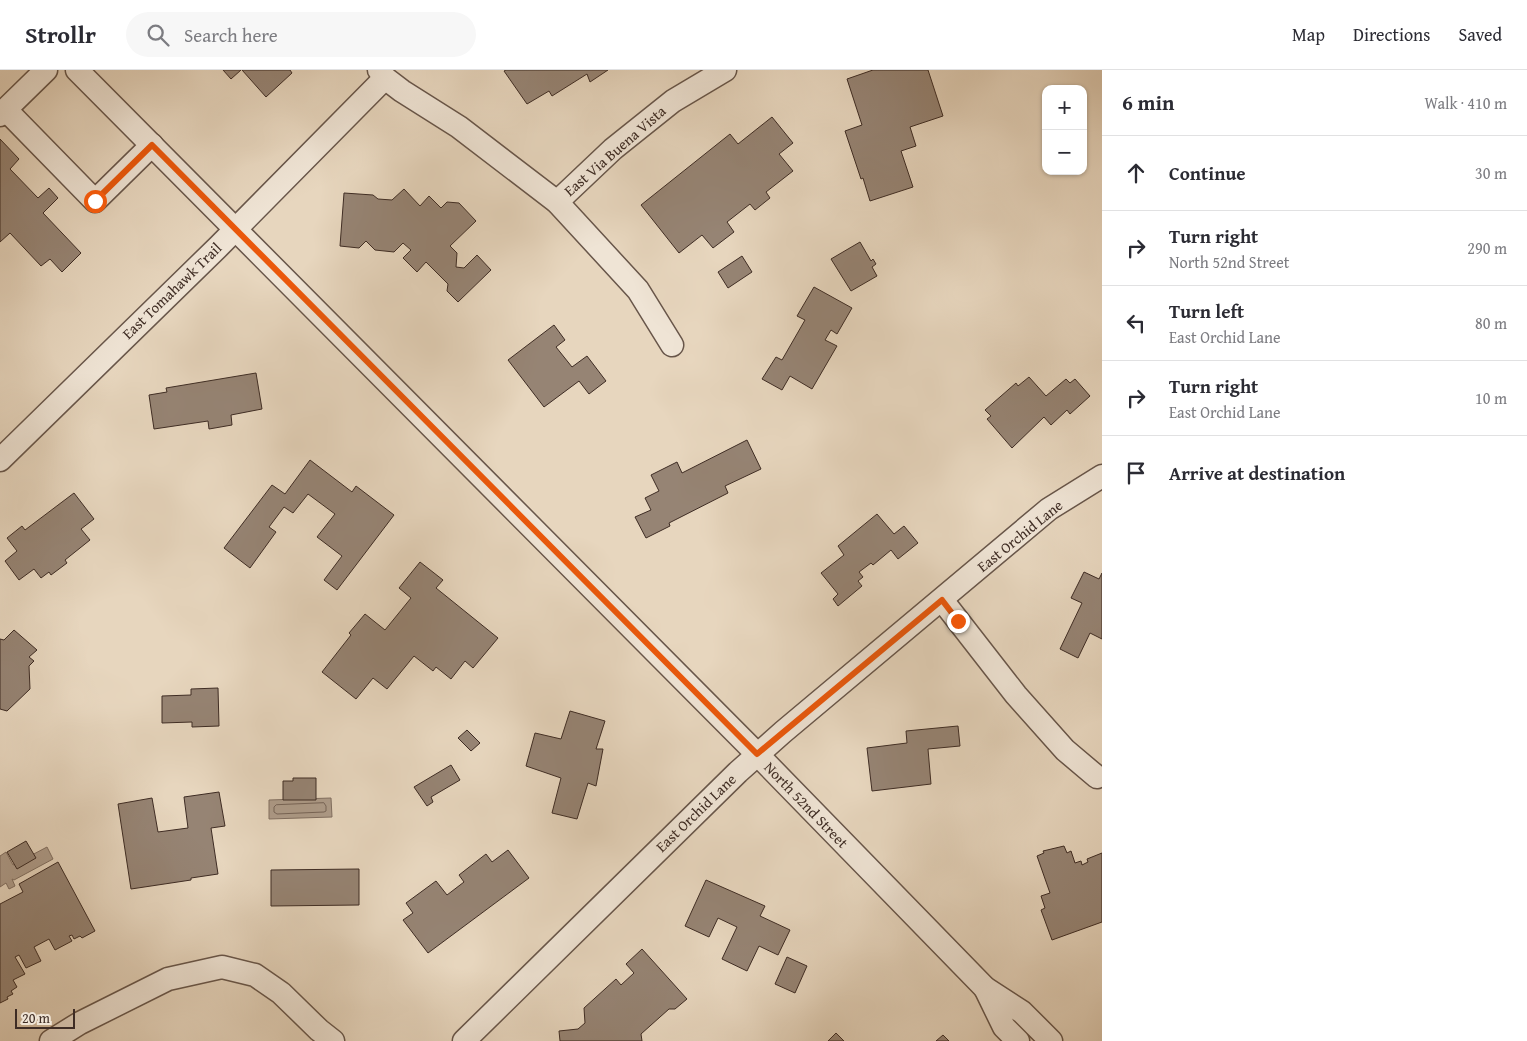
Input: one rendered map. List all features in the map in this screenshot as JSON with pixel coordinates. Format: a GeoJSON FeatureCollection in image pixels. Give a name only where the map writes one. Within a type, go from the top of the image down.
{"type":"FeatureCollection","features":[{"type":"Feature","properties":{"kind":"street"},"geometry":{"type":"LineString","coordinates":[[46,70],[3,112],[95,201],[152,145]]}},
{"type":"Feature","properties":{"kind":"street","name":"North 52nd Street"},"geometry":{"type":"LineString","coordinates":[[76,70],[757,754],[985,988],[1022,1012],[1051,1041]]}},
{"type":"Feature","properties":{"kind":"street","name":"East Via Buena Vista"},"geometry":{"type":"LineString","coordinates":[[557,202],[613,149],[673,101],[725,70]]}},
{"type":"Feature","properties":{"kind":"street","name":"East Via Buena Vista"},"geometry":{"type":"LineString","coordinates":[[382,74],[402,91],[459,128],[557,202],[638,290],[672,345]]}},
{"type":"Feature","properties":{"kind":"street","name":"East Tomahawk Trail"},"geometry":{"type":"LineString","coordinates":[[0,460],[235,229],[382,74]]}},
{"type":"Feature","properties":{"kind":"street","name":"East Orchid Lane"},"geometry":{"type":"LineString","coordinates":[[464,1041],[757,754],[1049,509],[1102,476]]}},
{"type":"Feature","properties":{"kind":"street"},"geometry":{"type":"LineString","coordinates":[[942,600],[1016,695],[1065,750],[1097,777]]}},
{"type":"Feature","properties":{"kind":"street"},"geometry":{"type":"LineString","coordinates":[[50,1041],[80,1023],[168,979],[222,967],[255,975],[281,994],[319,1030],[334,1041]]}},
{"type":"Feature","properties":{"kind":"street","name":"North 52nd Street"},"geometry":{"type":"LineString","coordinates":[[985,988],[1004,1027],[1018,1041]]}},
{"type":"Feature","properties":{"kind":"water"},"geometry":{"type":"Polygon","coordinates":[[[331,798],[332,817],[269,819],[269,800],[331,798]]]}},
{"type":"Feature","properties":{"kind":"water"},"geometry":{"type":"Polygon","coordinates":[[[47,847],[53,859],[14,880],[12,879],[15,886],[9,889],[6,883],[0,887],[0,856],[6,852],[13,865],[47,847]]]}},
{"type":"Feature","properties":{"kind":"building"},"geometry":{"type":"Polygon","coordinates":[[[223,70],[241,70],[231,79],[223,70]]]}},
{"type":"Feature","properties":{"kind":"building"},"geometry":{"type":"Polygon","coordinates":[[[242,70],[290,70],[292,73],[266,97],[242,70]]]}},
{"type":"Feature","properties":{"kind":"building"},"geometry":{"type":"Polygon","coordinates":[[[608,70],[590,82],[587,74],[552,96],[549,91],[527,104],[504,71],[608,70]]]}},
{"type":"Feature","properties":{"kind":"building"},"geometry":{"type":"Polygon","coordinates":[[[873,70],[928,70],[943,116],[910,127],[916,146],[901,151],[913,187],[870,201],[845,131],[862,125],[847,79],[873,70]]]}},
{"type":"Feature","properties":{"kind":"building"},"geometry":{"type":"Polygon","coordinates":[[[772,117],[793,143],[779,154],[793,171],[766,192],[770,198],[755,210],[750,204],[727,222],[734,232],[713,248],[702,235],[679,253],[641,205],[730,134],[738,144],[772,117]]]}},
{"type":"Feature","properties":{"kind":"building"},"geometry":{"type":"Polygon","coordinates":[[[0,139],[19,159],[10,169],[38,198],[49,188],[58,198],[43,213],[81,253],[62,272],[50,259],[41,266],[10,233],[0,242],[0,139]]]}},
{"type":"Feature","properties":{"kind":"building"},"geometry":{"type":"Polygon","coordinates":[[[404,189],[420,206],[429,196],[441,208],[447,202],[459,203],[476,221],[450,246],[457,253],[456,267],[464,268],[477,255],[491,270],[458,302],[447,291],[448,284],[426,262],[417,272],[403,258],[411,250],[403,243],[394,252],[375,250],[366,241],[359,248],[340,246],[344,193],[373,195],[378,199],[392,200],[404,189]]]}},
{"type":"Feature","properties":{"kind":"building"},"geometry":{"type":"Polygon","coordinates":[[[860,242],[871,261],[873,259],[876,264],[872,267],[877,276],[851,291],[831,259],[860,242]]]}},
{"type":"Feature","properties":{"kind":"building"},"geometry":{"type":"Polygon","coordinates":[[[742,256],[752,272],[728,288],[718,272],[742,256]]]}},
{"type":"Feature","properties":{"kind":"building"},"geometry":{"type":"Polygon","coordinates":[[[814,287],[852,308],[837,334],[831,330],[825,340],[837,346],[812,389],[790,376],[782,390],[762,379],[776,357],[782,360],[805,320],[797,316],[814,287]]]}},
{"type":"Feature","properties":{"kind":"building"},"geometry":{"type":"Polygon","coordinates":[[[554,325],[565,340],[556,347],[572,367],[587,356],[606,381],[589,394],[579,381],[544,407],[508,360],[554,325]]]}},
{"type":"Feature","properties":{"kind":"building"},"geometry":{"type":"Polygon","coordinates":[[[256,373],[262,409],[231,415],[232,425],[209,429],[208,421],[154,429],[149,395],[167,392],[166,388],[256,373]]]}},
{"type":"Feature","properties":{"kind":"building"},"geometry":{"type":"Polygon","coordinates":[[[1029,377],[1046,396],[1066,379],[1070,383],[1075,379],[1090,396],[1070,414],[1067,410],[1051,425],[1044,417],[1012,448],[987,419],[991,416],[985,410],[1016,383],[1018,386],[1029,377]]]}},
{"type":"Feature","properties":{"kind":"building"},"geometry":{"type":"Polygon","coordinates":[[[747,440],[761,469],[725,486],[728,493],[669,523],[670,526],[646,538],[635,517],[651,510],[645,498],[659,491],[651,475],[677,462],[682,473],[747,440]]]}},
{"type":"Feature","properties":{"kind":"building"},"geometry":{"type":"Polygon","coordinates":[[[310,460],[352,492],[356,486],[394,515],[337,590],[324,580],[342,556],[317,537],[335,514],[308,494],[293,513],[284,507],[269,527],[276,532],[250,568],[224,548],[272,485],[285,494],[310,460]]]}},
{"type":"Feature","properties":{"kind":"building"},"geometry":{"type":"Polygon","coordinates":[[[74,493],[94,519],[81,529],[90,540],[65,560],[67,563],[51,575],[49,572],[41,578],[34,569],[19,580],[5,561],[17,551],[7,538],[22,526],[25,530],[74,493]]]}},
{"type":"Feature","properties":{"kind":"building"},"geometry":{"type":"Polygon","coordinates":[[[877,514],[894,534],[904,526],[918,543],[898,559],[891,550],[873,565],[871,563],[859,572],[863,577],[858,581],[862,586],[838,606],[833,599],[838,594],[821,573],[844,555],[838,546],[877,514]]]}},
{"type":"Feature","properties":{"kind":"building"},"geometry":{"type":"Polygon","coordinates":[[[420,562],[443,580],[436,588],[498,638],[473,668],[465,661],[451,679],[436,667],[433,671],[414,656],[387,689],[373,678],[356,699],[322,672],[351,635],[349,633],[365,614],[385,630],[411,598],[399,588],[420,562]]]}},
{"type":"Feature","properties":{"kind":"building"},"geometry":{"type":"Polygon","coordinates":[[[1084,572],[1099,579],[1102,573],[1102,639],[1090,633],[1078,658],[1060,649],[1082,603],[1071,598],[1084,572]]]}},
{"type":"Feature","properties":{"kind":"building"},"geometry":{"type":"Polygon","coordinates":[[[14,630],[37,650],[29,657],[34,661],[29,666],[30,689],[7,711],[0,709],[0,639],[4,640],[14,630]]]}},
{"type":"Feature","properties":{"kind":"building"},"geometry":{"type":"Polygon","coordinates":[[[218,688],[219,726],[192,727],[192,722],[162,723],[162,696],[191,695],[191,689],[218,688]]]}},
{"type":"Feature","properties":{"kind":"building"},"geometry":{"type":"Polygon","coordinates":[[[570,711],[605,721],[596,749],[603,749],[596,786],[588,783],[577,819],[552,813],[561,778],[526,766],[535,733],[561,739],[570,711]]]}},
{"type":"Feature","properties":{"kind":"building"},"geometry":{"type":"Polygon","coordinates":[[[958,726],[960,746],[928,749],[931,784],[872,791],[867,748],[907,743],[906,731],[958,726]]]}},
{"type":"Feature","properties":{"kind":"building"},"geometry":{"type":"Polygon","coordinates":[[[467,730],[480,743],[471,751],[458,738],[467,730]]]}},
{"type":"Feature","properties":{"kind":"building"},"geometry":{"type":"Polygon","coordinates":[[[451,765],[460,780],[431,797],[433,802],[427,806],[414,787],[451,765]]]}},
{"type":"Feature","properties":{"kind":"building"},"geometry":{"type":"Polygon","coordinates":[[[293,778],[316,778],[316,800],[283,800],[283,781],[293,781],[293,778]]]}},
{"type":"Feature","properties":{"kind":"building"},"geometry":{"type":"Polygon","coordinates":[[[219,792],[225,826],[211,828],[218,874],[131,889],[118,804],[152,798],[158,832],[188,828],[184,797],[219,792]]]}},
{"type":"Feature","properties":{"kind":"building"},"geometry":{"type":"Polygon","coordinates":[[[26,841],[36,858],[17,869],[7,852],[26,841]]]}},
{"type":"Feature","properties":{"kind":"building"},"geometry":{"type":"Polygon","coordinates":[[[1064,846],[1067,853],[1071,851],[1075,863],[1081,861],[1082,865],[1088,862],[1087,859],[1102,853],[1102,922],[1052,940],[1041,910],[1045,908],[1041,896],[1050,893],[1037,856],[1044,853],[1043,851],[1064,846]]]}},
{"type":"Feature","properties":{"kind":"building"},"geometry":{"type":"Polygon","coordinates":[[[508,850],[529,878],[428,953],[403,920],[413,913],[406,903],[436,881],[447,895],[464,882],[459,875],[486,854],[492,862],[508,850]]]}},
{"type":"Feature","properties":{"kind":"building"},"geometry":{"type":"Polygon","coordinates":[[[58,862],[95,931],[82,938],[80,936],[74,939],[72,935],[69,936],[72,941],[55,950],[49,939],[34,947],[41,961],[26,968],[19,955],[15,957],[25,974],[13,980],[17,987],[11,991],[13,994],[7,997],[8,999],[0,1003],[0,904],[23,892],[19,884],[58,862]]]}},
{"type":"Feature","properties":{"kind":"building"},"geometry":{"type":"Polygon","coordinates":[[[359,869],[359,905],[271,906],[271,870],[359,869]]]}},
{"type":"Feature","properties":{"kind":"building"},"geometry":{"type":"Polygon","coordinates":[[[706,880],[765,906],[760,916],[790,930],[778,955],[759,946],[747,971],[722,959],[737,927],[718,918],[709,937],[685,926],[706,880]]]}},
{"type":"Feature","properties":{"kind":"building"},"geometry":{"type":"Polygon","coordinates":[[[642,949],[687,999],[675,1009],[669,1009],[641,1034],[642,1041],[560,1041],[559,1031],[578,1029],[585,1023],[584,1008],[616,979],[621,985],[634,973],[626,964],[642,949]]]}},
{"type":"Feature","properties":{"kind":"building"},"geometry":{"type":"Polygon","coordinates":[[[787,957],[807,966],[795,993],[775,984],[787,957]]]}},
{"type":"Feature","properties":{"kind":"building"},"geometry":{"type":"Polygon","coordinates":[[[836,1033],[844,1041],[828,1041],[836,1033]]]}},
{"type":"Feature","properties":{"kind":"building"},"geometry":{"type":"Polygon","coordinates":[[[943,1035],[949,1041],[936,1041],[943,1035]]]}},
{"type":"Feature","properties":{"kind":"route"},"geometry":{"type":"LineString","coordinates":[[95,201],[152,145],[757,754],[942,600],[958,621]]}}]}
